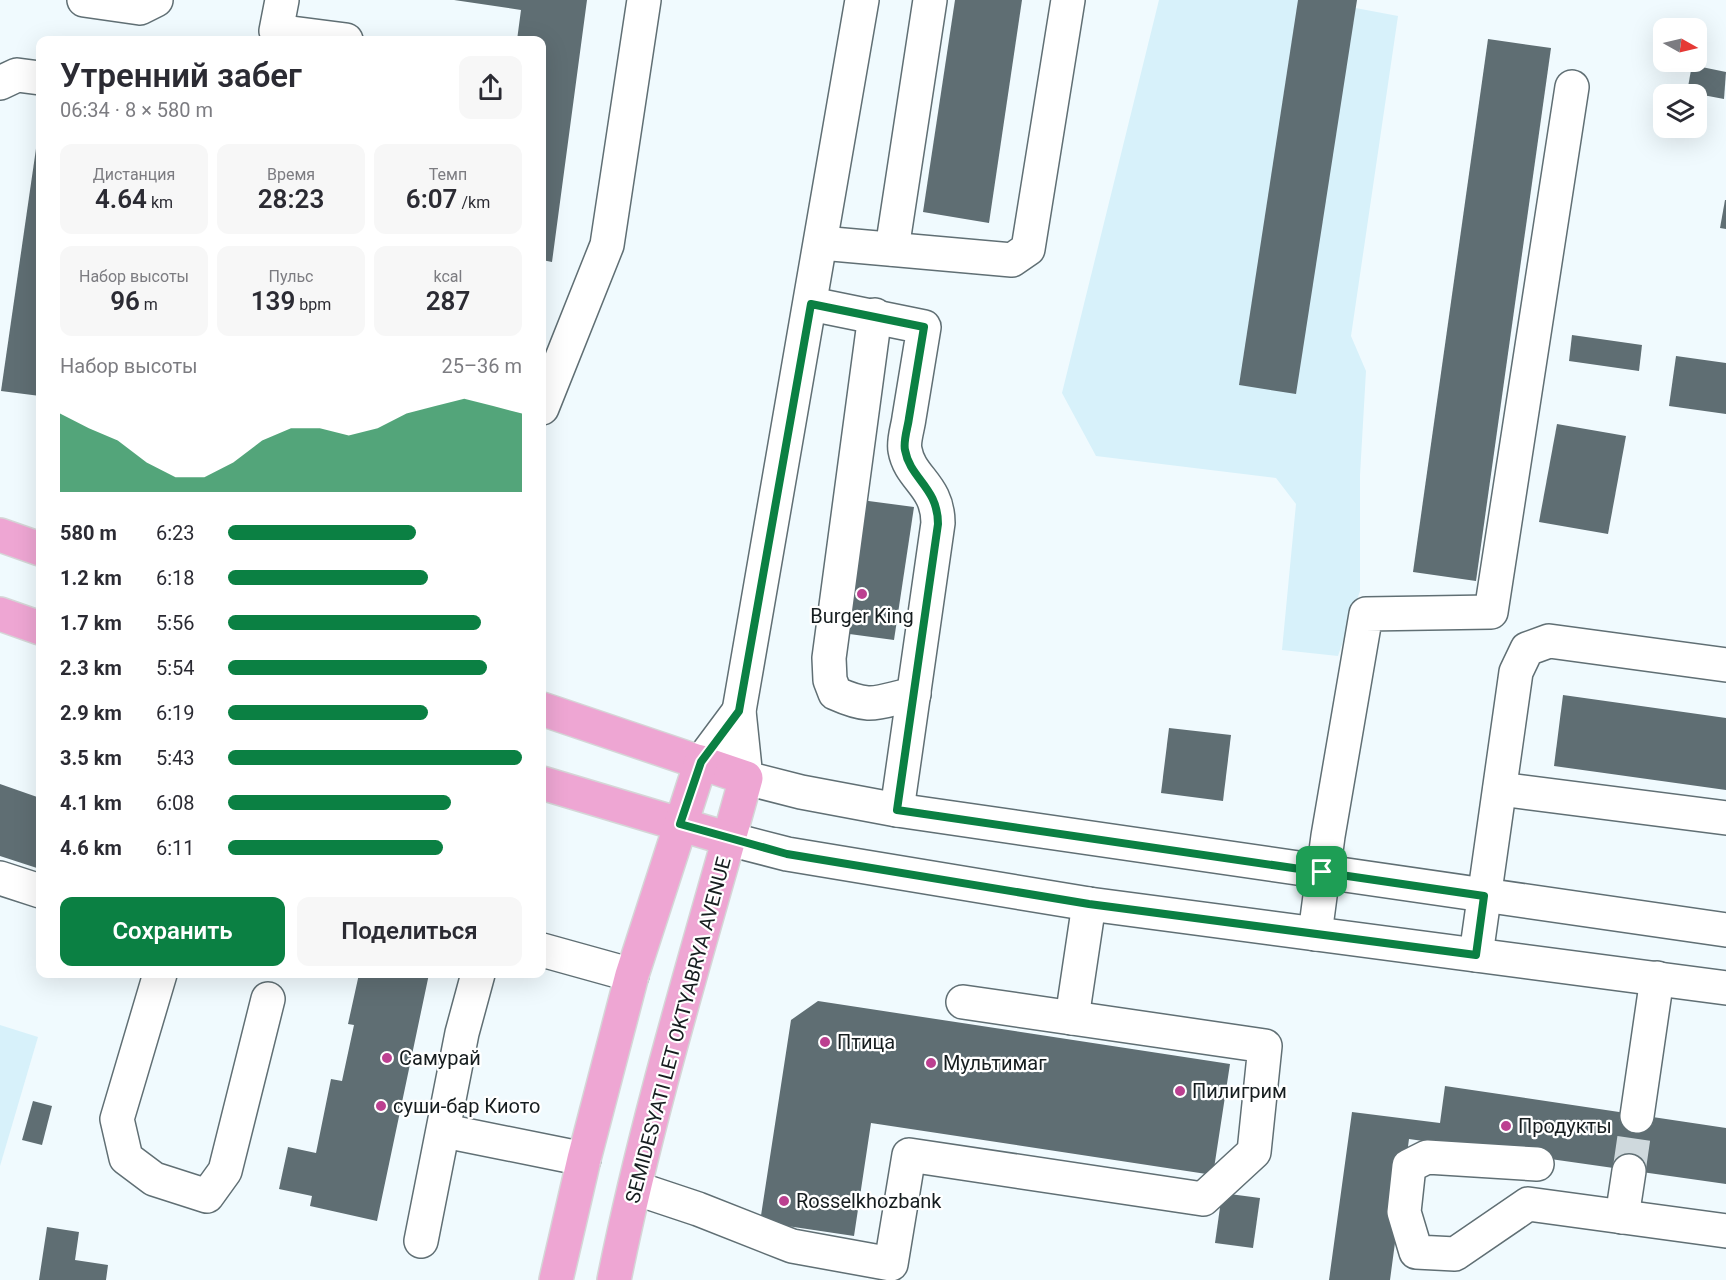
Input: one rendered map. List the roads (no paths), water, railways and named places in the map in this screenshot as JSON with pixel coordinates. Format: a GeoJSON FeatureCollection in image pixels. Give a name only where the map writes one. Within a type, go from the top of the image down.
{"type":"FeatureCollection","features":[{"type":"Feature","properties":{"kind":"main road"},"geometry":{"type":"LineString","coordinates":[[0,535],[36,548]]}},
{"type":"Feature","properties":{"kind":"main road"},"geometry":{"type":"LineString","coordinates":[[0,615],[36,627]]}},
{"type":"Feature","properties":{"kind":"main road"},"geometry":{"type":"LineString","coordinates":[[546,710],[746,778]]}},
{"type":"Feature","properties":{"kind":"main road"},"geometry":{"type":"LineString","coordinates":[[556,1280],[584,1159],[632,975],[701,762]]}},
{"type":"Feature","properties":{"kind":"main road","name":"SEMIDESYATI LET OKTYABRYA AVENUE"},"geometry":{"type":"LineString","coordinates":[[614,1280],[635,1188],[706,917],[746,778]]}},
{"type":"Feature","properties":{"kind":"main road"},"geometry":{"type":"LineString","coordinates":[[546,784],[729,839]]}},
{"type":"Feature","properties":{"kind":"street"},"geometry":{"type":"LineString","coordinates":[[84,0],[140,8],[156,0]]}},
{"type":"Feature","properties":{"kind":"street"},"geometry":{"type":"LineString","coordinates":[[282,0],[276,31],[315,36]]}},
{"type":"Feature","properties":{"kind":"street"},"geometry":{"type":"LineString","coordinates":[[546,398],[607,245],[644,0]]}},
{"type":"Feature","properties":{"kind":"street","name":"SEMIDESYATI LET OKTYABRYA AVENUE"},"geometry":{"type":"LineString","coordinates":[[746,778],[739,711],[862,0]]}},
{"type":"Feature","properties":{"kind":"street"},"geometry":{"type":"LineString","coordinates":[[892,249],[930,0]]}},
{"type":"Feature","properties":{"kind":"street"},"geometry":{"type":"LineString","coordinates":[[821,243],[1012,261],[1028,249],[1068,0]]}},
{"type":"Feature","properties":{"kind":"street"},"geometry":{"type":"LineString","coordinates":[[0,83],[17,75],[36,77]]}},
{"type":"Feature","properties":{"kind":"street"},"geometry":{"type":"LineString","coordinates":[[1315,934],[1322,872],[1366,614],[1491,612],[1572,87]]}},
{"type":"Feature","properties":{"kind":"street"},"geometry":{"type":"LineString","coordinates":[[811,304],[875,315],[924,327],[904,449],[912,469],[926,484],[934,499],[938,511],[938,524],[897,810]]}},
{"type":"Feature","properties":{"kind":"street"},"geometry":{"type":"LineString","coordinates":[[875,315],[829,658],[830,680],[835,693],[866,705],[886,703],[914,694]]}},
{"type":"Feature","properties":{"kind":"street"},"geometry":{"type":"LineString","coordinates":[[1476,955],[1516,672],[1527,649],[1549,641],[1726,665]]}},
{"type":"Feature","properties":{"kind":"street"},"geometry":{"type":"LineString","coordinates":[[701,762],[739,711]]}},
{"type":"Feature","properties":{"kind":"street"},"geometry":{"type":"LineString","coordinates":[[746,778],[801,792],[897,810],[1726,930]]}},
{"type":"Feature","properties":{"kind":"street"},"geometry":{"type":"LineString","coordinates":[[1500,789],[1726,818]]}},
{"type":"Feature","properties":{"kind":"street"},"geometry":{"type":"LineString","coordinates":[[729,839],[787,854],[1089,904],[1726,988]]}},
{"type":"Feature","properties":{"kind":"street"},"geometry":{"type":"LineString","coordinates":[[0,878],[36,890]]}},
{"type":"Feature","properties":{"kind":"street"},"geometry":{"type":"LineString","coordinates":[[1072,1018],[1089,904]]}},
{"type":"Feature","properties":{"kind":"street"},"geometry":{"type":"LineString","coordinates":[[546,951],[632,975]]}},
{"type":"Feature","properties":{"kind":"street"},"geometry":{"type":"LineString","coordinates":[[158,978],[104,1116],[126,1158],[154,1179],[207,1196],[225,1171],[268,999]]}},
{"type":"Feature","properties":{"kind":"street"},"geometry":{"type":"LineString","coordinates":[[422,1241],[445,1131],[462,1033],[477,978]]}},
{"type":"Feature","properties":{"kind":"street"},"geometry":{"type":"LineString","coordinates":[[1637,1116],[1657,978]]}},
{"type":"Feature","properties":{"kind":"street"},"geometry":{"type":"LineString","coordinates":[[635,1188],[698,1209],[792,1246],[891,1264],[909,1155],[1203,1199],[1254,1152],[1265,1046],[963,1002]]}},
{"type":"Feature","properties":{"kind":"street"},"geometry":{"type":"LineString","coordinates":[[445,1131],[584,1159]]}},
{"type":"Feature","properties":{"kind":"street"},"geometry":{"type":"LineString","coordinates":[[1537,1164],[1427,1157],[1408,1166],[1404,1212],[1416,1252],[1455,1254],[1528,1204],[1726,1231]]}},
{"type":"Feature","properties":{"kind":"street"},"geometry":{"type":"LineString","coordinates":[[1622,1216],[1629,1171]]}},
{"type":"Feature","properties":{"kind":"tunnel"},"geometry":{"type":"LineString","coordinates":[[1629,1171],[1637,1116]]}},
{"type":"Feature","properties":{"kind":"place","name":"Burger King"},"geometry":{"type":"Point","coordinates":[862,594]}},
{"type":"Feature","properties":{"kind":"place","name":"Птица"},"geometry":{"type":"Point","coordinates":[825,1042]}},
{"type":"Feature","properties":{"kind":"place","name":"Самурай"},"geometry":{"type":"Point","coordinates":[387,1058]}},
{"type":"Feature","properties":{"kind":"place","name":"Мультимаг"},"geometry":{"type":"Point","coordinates":[931,1063]}},
{"type":"Feature","properties":{"kind":"place","name":"Пилигрим"},"geometry":{"type":"Point","coordinates":[1180,1091]}},
{"type":"Feature","properties":{"kind":"place","name":"суши-бар Киото"},"geometry":{"type":"Point","coordinates":[381,1106]}},
{"type":"Feature","properties":{"kind":"place","name":"Продукты"},"geometry":{"type":"Point","coordinates":[1506,1126]}},
{"type":"Feature","properties":{"kind":"place","name":"Rosselkhozbank"},"geometry":{"type":"Point","coordinates":[784,1201]}}]}
